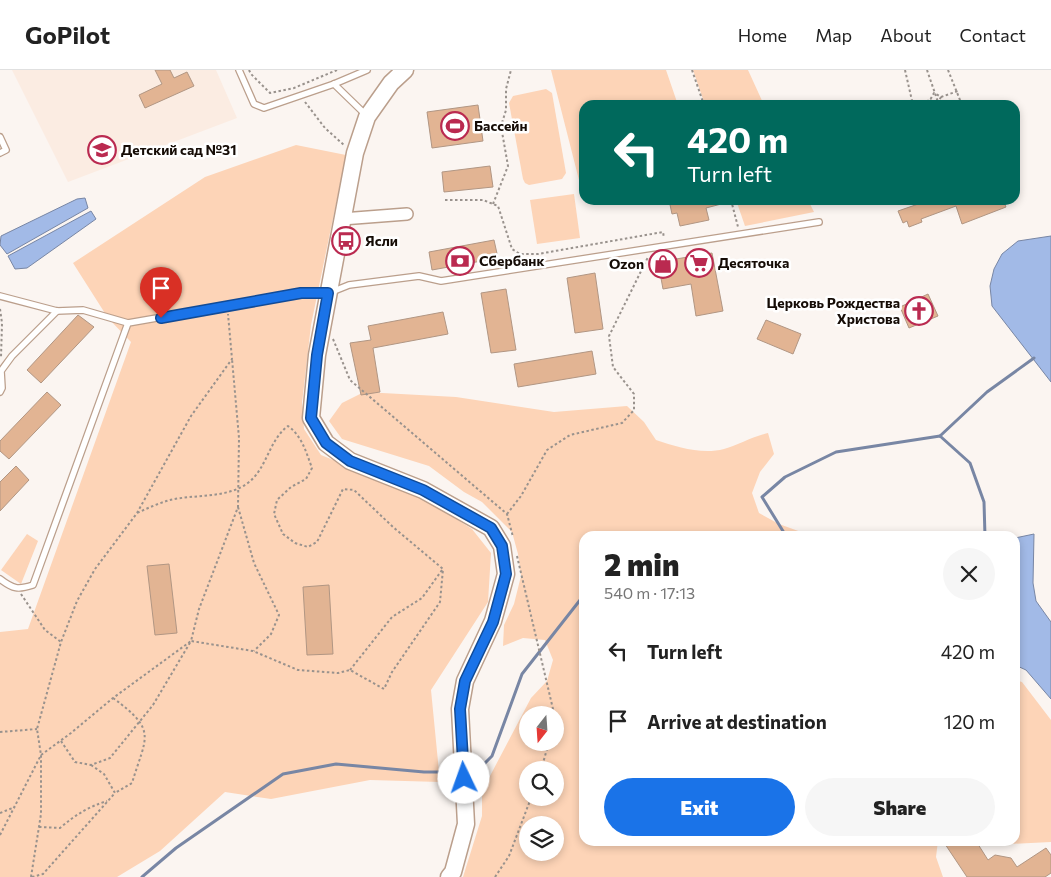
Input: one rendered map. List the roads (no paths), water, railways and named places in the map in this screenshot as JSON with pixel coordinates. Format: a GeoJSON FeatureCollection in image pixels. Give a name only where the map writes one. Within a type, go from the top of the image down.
{"type":"FeatureCollection","features":[{"type":"Feature","properties":{"kind":"main road"},"geometry":{"type":"LineString","coordinates":[[405,70],[391,83],[367,116],[355,153],[317,355],[311,418],[326,443],[350,461],[423,490],[491,528],[502,546],[506,574],[493,622],[465,681],[460,709],[466,824],[453,872],[449,877]]}},
{"type":"Feature","properties":{"kind":"street"},"geometry":{"type":"LineString","coordinates":[[342,219],[407,214]]}},
{"type":"Feature","properties":{"kind":"lane"},"geometry":{"type":"LineString","coordinates":[[239,70],[254,104],[264,108],[334,84],[367,70]]}},
{"type":"Feature","properties":{"kind":"lane"},"geometry":{"type":"LineString","coordinates":[[334,84],[367,116]]}},
{"type":"Feature","properties":{"kind":"lane"},"geometry":{"type":"LineString","coordinates":[[0,137],[6,150],[0,153]]}},
{"type":"Feature","properties":{"kind":"lane"},"geometry":{"type":"LineString","coordinates":[[0,296],[57,311],[83,310],[128,323],[301,293],[328,293],[349,285],[387,279],[419,276],[441,281],[819,222]]}},
{"type":"Feature","properties":{"kind":"lane"},"geometry":{"type":"LineString","coordinates":[[0,392],[2,388],[0,371],[12,356],[57,311]]}},
{"type":"Feature","properties":{"kind":"lane"},"geometry":{"type":"LineString","coordinates":[[0,580],[19,590],[33,585],[128,323]]}},
{"type":"Feature","properties":{"kind":"water"},"geometry":{"type":"Polygon","coordinates":[[[85,198],[88,208],[7,254],[0,245],[1,236],[77,199],[85,198]]]}},
{"type":"Feature","properties":{"kind":"water"},"geometry":{"type":"Polygon","coordinates":[[[91,211],[96,219],[27,268],[15,269],[8,256],[91,211]]]}},
{"type":"Feature","properties":{"kind":"water"},"geometry":{"type":"Polygon","coordinates":[[[1051,236],[1051,382],[992,306],[990,286],[994,269],[1002,254],[1018,241],[1051,236]]]}},
{"type":"Feature","properties":{"kind":"water"},"geometry":{"type":"Polygon","coordinates":[[[1034,534],[1033,583],[1036,601],[1051,622],[1051,699],[1026,670],[1020,667],[1020,537],[1034,534]]]}},
{"type":"Feature","properties":{"kind":"waterway"},"geometry":{"type":"LineString","coordinates":[[940,436],[987,392],[1034,358]]}},
{"type":"Feature","properties":{"kind":"waterway"},"geometry":{"type":"LineString","coordinates":[[783,531],[762,497],[785,477],[836,452],[940,436],[970,463],[984,502],[985,531]]}},
{"type":"Feature","properties":{"kind":"waterway"},"geometry":{"type":"LineString","coordinates":[[469,771],[477,771],[492,756],[522,674],[579,601]]}},
{"type":"Feature","properties":{"kind":"waterway"},"geometry":{"type":"LineString","coordinates":[[142,877],[176,848],[283,774],[336,764],[424,772],[458,772]]}},
{"type":"Feature","properties":{"kind":"place","name":"Бассейн"},"geometry":{"type":"Point","coordinates":[455,126]}},
{"type":"Feature","properties":{"kind":"place","name":"Детский сад №31"},"geometry":{"type":"Point","coordinates":[102,150]}},
{"type":"Feature","properties":{"kind":"place","name":"Ясли"},"geometry":{"type":"Point","coordinates":[346,241]}},
{"type":"Feature","properties":{"kind":"place","name":"Сбербанк"},"geometry":{"type":"Point","coordinates":[460,261]}},
{"type":"Feature","properties":{"kind":"place","name":"Десяточка"},"geometry":{"type":"Point","coordinates":[699,263]}},
{"type":"Feature","properties":{"kind":"place","name":"Ozon"},"geometry":{"type":"Point","coordinates":[663,264]}},
{"type":"Feature","properties":{"kind":"place","name":"Церковь Рождества Христова"},"geometry":{"type":"Point","coordinates":[919,311]}}]}
